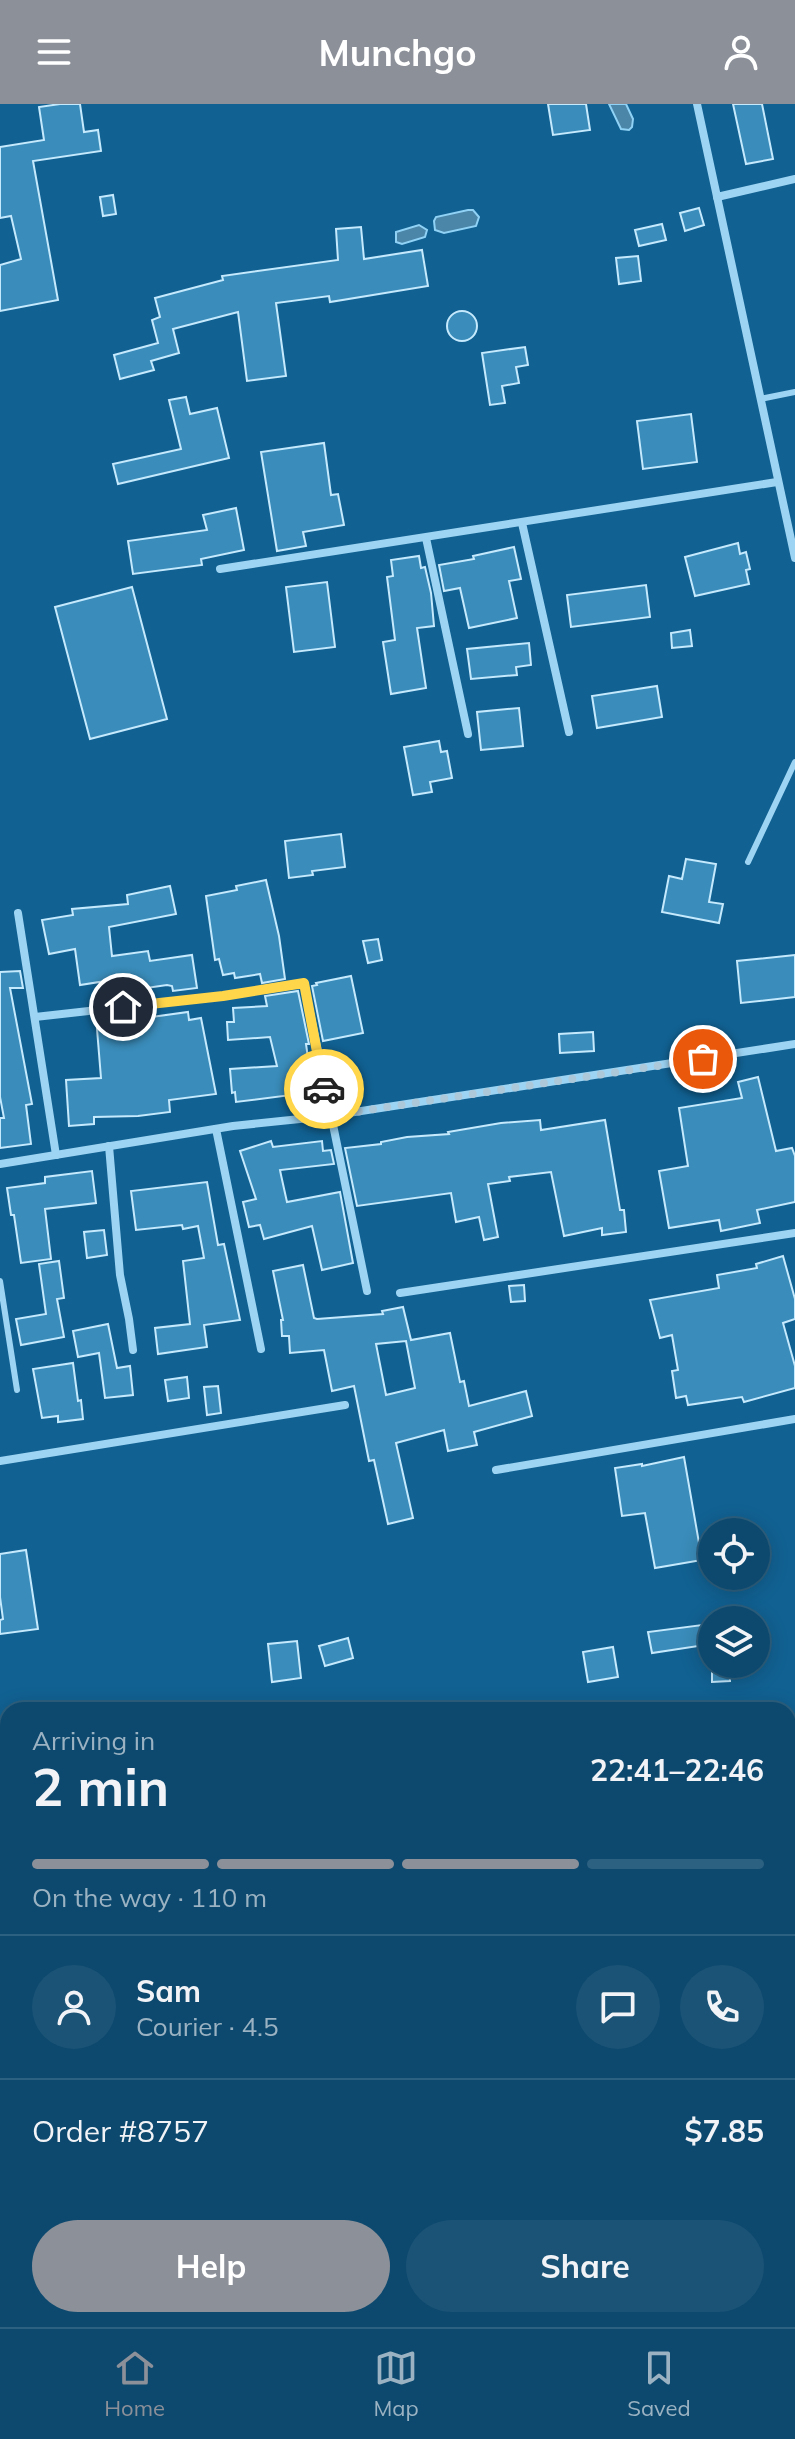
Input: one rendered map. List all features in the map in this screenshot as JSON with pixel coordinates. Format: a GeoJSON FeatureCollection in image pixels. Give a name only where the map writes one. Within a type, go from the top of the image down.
{"type":"FeatureCollection","features":[{"type":"Feature","properties":{"kind":"street"},"geometry":{"type":"LineString","coordinates":[[697,104],[795,558]]}},
{"type":"Feature","properties":{"kind":"street"},"geometry":{"type":"LineString","coordinates":[[717,197],[795,179]]}},
{"type":"Feature","properties":{"kind":"street"},"geometry":{"type":"LineString","coordinates":[[220,569],[777,482]]}},
{"type":"Feature","properties":{"kind":"street"},"geometry":{"type":"LineString","coordinates":[[522,523],[569,732]]}},
{"type":"Feature","properties":{"kind":"street"},"geometry":{"type":"LineString","coordinates":[[426,538],[468,734]]}},
{"type":"Feature","properties":{"kind":"street"},"geometry":{"type":"LineString","coordinates":[[18,913],[56,1155]]}},
{"type":"Feature","properties":{"kind":"street"},"geometry":{"type":"LineString","coordinates":[[35,1017],[223,996],[304,983],[367,1291]]}},
{"type":"Feature","properties":{"kind":"street"},"geometry":{"type":"LineString","coordinates":[[0,1164],[795,1044]]}},
{"type":"Feature","properties":{"kind":"street"},"geometry":{"type":"LineString","coordinates":[[216,1129],[261,1349]]}},
{"type":"Feature","properties":{"kind":"street"},"geometry":{"type":"LineString","coordinates":[[109,1146],[120,1275],[133,1350]]}},
{"type":"Feature","properties":{"kind":"street"},"geometry":{"type":"LineString","coordinates":[[400,1293],[795,1233]]}},
{"type":"Feature","properties":{"kind":"street"},"geometry":{"type":"LineString","coordinates":[[0,1461],[345,1405]]}},
{"type":"Feature","properties":{"kind":"street"},"geometry":{"type":"LineString","coordinates":[[496,1470],[795,1419]]}},
{"type":"Feature","properties":{"kind":"lane"},"geometry":{"type":"LineString","coordinates":[[760,399],[795,392]]}},
{"type":"Feature","properties":{"kind":"lane"},"geometry":{"type":"LineString","coordinates":[[748,862],[795,762]]}},
{"type":"Feature","properties":{"kind":"lane"},"geometry":{"type":"LineString","coordinates":[[0,1281],[17,1390]]}},
{"type":"Feature","properties":{"kind":"water"},"geometry":{"type":"Polygon","coordinates":[[[609,104],[626,104],[633,119],[629,130],[621,129],[609,104]]]}},
{"type":"Feature","properties":{"kind":"water"},"geometry":{"type":"Polygon","coordinates":[[[473,210],[479,217],[476,226],[444,233],[435,230],[436,217],[473,210]]]}},
{"type":"Feature","properties":{"kind":"water"},"geometry":{"type":"Polygon","coordinates":[[[419,225],[427,230],[425,237],[402,244],[396,242],[396,232],[419,225]]]}},
{"type":"Feature","properties":{"kind":"building"},"geometry":{"type":"Polygon","coordinates":[[[80,104],[84,132],[98,130],[101,151],[33,161],[58,300],[0,311],[0,265],[21,259],[11,216],[0,218],[0,147],[44,140],[39,107],[80,104]]]}},
{"type":"Feature","properties":{"kind":"building"},"geometry":{"type":"Polygon","coordinates":[[[548,104],[586,104],[590,130],[553,135],[548,104]]]}},
{"type":"Feature","properties":{"kind":"building"},"geometry":{"type":"Polygon","coordinates":[[[733,104],[762,104],[773,159],[746,164],[733,104]]]}},
{"type":"Feature","properties":{"kind":"building"},"geometry":{"type":"Polygon","coordinates":[[[113,195],[116,214],[103,216],[100,197],[113,195]]]}},
{"type":"Feature","properties":{"kind":"building"},"geometry":{"type":"Polygon","coordinates":[[[699,208],[704,225],[685,231],[680,213],[699,208]]]}},
{"type":"Feature","properties":{"kind":"building"},"geometry":{"type":"Polygon","coordinates":[[[662,224],[666,240],[639,246],[635,230],[662,224]]]}},
{"type":"Feature","properties":{"kind":"building"},"geometry":{"type":"Polygon","coordinates":[[[361,227],[364,259],[422,250],[428,286],[330,302],[329,296],[276,303],[286,376],[247,381],[238,312],[173,329],[179,353],[151,361],[154,370],[120,379],[114,355],[158,343],[152,320],[160,317],[155,298],[223,280],[222,276],[338,260],[336,229],[361,227]]]}},
{"type":"Feature","properties":{"kind":"building"},"geometry":{"type":"Polygon","coordinates":[[[638,256],[641,281],[619,284],[616,258],[638,256]]]}},
{"type":"Feature","properties":{"kind":"building"},"geometry":{"type":"Polygon","coordinates":[[[462,311],[468,312],[476,320],[476,332],[468,340],[462,341],[456,340],[448,332],[447,326],[448,320],[456,312],[462,311]]]}},
{"type":"Feature","properties":{"kind":"building"},"geometry":{"type":"Polygon","coordinates":[[[525,347],[528,365],[516,367],[519,383],[502,386],[505,403],[490,405],[482,353],[525,347]]]}},
{"type":"Feature","properties":{"kind":"building"},"geometry":{"type":"Polygon","coordinates":[[[186,397],[190,414],[217,408],[229,458],[118,484],[113,464],[181,449],[169,400],[186,397]]]}},
{"type":"Feature","properties":{"kind":"building"},"geometry":{"type":"Polygon","coordinates":[[[691,414],[697,462],[643,469],[637,421],[691,414]]]}},
{"type":"Feature","properties":{"kind":"building"},"geometry":{"type":"Polygon","coordinates":[[[324,443],[331,495],[338,494],[344,525],[303,532],[306,546],[277,551],[261,452],[324,443]]]}},
{"type":"Feature","properties":{"kind":"building"},"geometry":{"type":"Polygon","coordinates":[[[236,508],[244,550],[201,559],[202,565],[133,574],[128,541],[207,530],[203,515],[236,508]]]}},
{"type":"Feature","properties":{"kind":"building"},"geometry":{"type":"Polygon","coordinates":[[[738,543],[740,554],[746,552],[749,584],[695,596],[685,557],[738,543]]]}},
{"type":"Feature","properties":{"kind":"building"},"geometry":{"type":"Polygon","coordinates":[[[514,547],[521,579],[509,581],[517,618],[469,628],[460,588],[444,591],[439,565],[514,547]]]}},
{"type":"Feature","properties":{"kind":"building"},"geometry":{"type":"Polygon","coordinates":[[[419,556],[431,593],[434,626],[417,628],[426,688],[391,694],[383,642],[395,640],[387,577],[393,576],[391,560],[419,556]]]}},
{"type":"Feature","properties":{"kind":"building"},"geometry":{"type":"Polygon","coordinates":[[[327,582],[335,647],[294,652],[286,587],[327,582]]]}},
{"type":"Feature","properties":{"kind":"building"},"geometry":{"type":"Polygon","coordinates":[[[646,585],[650,617],[571,627],[567,595],[646,585]]]}},
{"type":"Feature","properties":{"kind":"building"},"geometry":{"type":"Polygon","coordinates":[[[132,587],[167,719],[90,739],[55,607],[132,587]]]}},
{"type":"Feature","properties":{"kind":"building"},"geometry":{"type":"Polygon","coordinates":[[[690,630],[692,646],[672,648],[671,633],[690,630]]]}},
{"type":"Feature","properties":{"kind":"building"},"geometry":{"type":"Polygon","coordinates":[[[529,643],[531,665],[516,667],[517,675],[471,679],[467,649],[529,643]]]}},
{"type":"Feature","properties":{"kind":"building"},"geometry":{"type":"Polygon","coordinates":[[[657,686],[662,717],[597,728],[592,696],[657,686]]]}},
{"type":"Feature","properties":{"kind":"building"},"geometry":{"type":"Polygon","coordinates":[[[519,708],[523,746],[481,750],[477,712],[519,708]]]}},
{"type":"Feature","properties":{"kind":"building"},"geometry":{"type":"Polygon","coordinates":[[[439,741],[441,752],[447,751],[452,778],[430,782],[432,792],[413,795],[404,747],[439,741]]]}},
{"type":"Feature","properties":{"kind":"building"},"geometry":{"type":"Polygon","coordinates":[[[341,834],[345,867],[312,871],[313,875],[289,878],[285,841],[341,834]]]}},
{"type":"Feature","properties":{"kind":"building"},"geometry":{"type":"Polygon","coordinates":[[[686,859],[716,864],[709,902],[723,904],[719,923],[662,912],[669,876],[682,879],[686,859]]]}},
{"type":"Feature","properties":{"kind":"building"},"geometry":{"type":"Polygon","coordinates":[[[266,880],[285,979],[262,983],[260,974],[235,978],[234,973],[223,975],[219,959],[215,960],[206,896],[266,880]]]}},
{"type":"Feature","properties":{"kind":"building"},"geometry":{"type":"Polygon","coordinates":[[[170,886],[176,914],[109,927],[112,956],[148,951],[150,961],[192,955],[197,988],[173,991],[172,986],[167,985],[125,991],[126,1000],[110,1002],[106,981],[80,985],[75,949],[49,954],[42,920],[73,915],[72,909],[128,904],[127,895],[170,886]]]}},
{"type":"Feature","properties":{"kind":"building"},"geometry":{"type":"Polygon","coordinates":[[[378,939],[382,960],[368,963],[363,941],[378,939]]]}},
{"type":"Feature","properties":{"kind":"building"},"geometry":{"type":"Polygon","coordinates":[[[795,955],[795,997],[741,1003],[737,961],[795,955]]]}},
{"type":"Feature","properties":{"kind":"building"},"geometry":{"type":"Polygon","coordinates":[[[20,971],[23,988],[10,988],[32,1104],[26,1105],[31,1144],[0,1148],[0,1118],[4,1118],[0,1097],[0,972],[20,971]]]}},
{"type":"Feature","properties":{"kind":"building"},"geometry":{"type":"Polygon","coordinates":[[[351,976],[363,1033],[323,1041],[312,986],[351,976]]]}},
{"type":"Feature","properties":{"kind":"building"},"geometry":{"type":"Polygon","coordinates":[[[298,991],[309,1044],[306,1044],[308,1058],[302,1059],[307,1093],[236,1102],[230,1069],[277,1066],[270,1037],[228,1040],[227,1022],[234,1022],[233,1008],[267,1006],[265,996],[298,991]]]}},
{"type":"Feature","properties":{"kind":"building"},"geometry":{"type":"Polygon","coordinates":[[[188,1012],[189,1020],[201,1018],[216,1094],[169,1100],[170,1112],[94,1117],[94,1124],[69,1126],[66,1080],[101,1078],[97,1029],[114,1028],[112,1015],[129,1014],[130,1020],[188,1012]]]}},
{"type":"Feature","properties":{"kind":"building"},"geometry":{"type":"Polygon","coordinates":[[[593,1032],[594,1051],[560,1053],[559,1034],[593,1032]]]}},
{"type":"Feature","properties":{"kind":"building"},"geometry":{"type":"Polygon","coordinates":[[[758,1077],[776,1151],[792,1148],[795,1156],[795,1202],[757,1210],[760,1223],[721,1231],[719,1220],[669,1228],[659,1171],[688,1166],[679,1108],[742,1098],[738,1082],[758,1077]]]}},
{"type":"Feature","properties":{"kind":"building"},"geometry":{"type":"Polygon","coordinates":[[[540,1120],[541,1130],[605,1120],[626,1232],[602,1235],[602,1228],[564,1236],[551,1172],[509,1177],[510,1181],[488,1184],[498,1237],[484,1240],[479,1217],[456,1222],[451,1193],[357,1206],[345,1148],[407,1137],[449,1134],[501,1123],[540,1120]]]}},
{"type":"Feature","properties":{"kind":"building"},"geometry":{"type":"Polygon","coordinates":[[[271,1141],[273,1147],[322,1141],[323,1151],[331,1150],[334,1164],[280,1170],[287,1202],[340,1192],[353,1263],[322,1270],[312,1226],[264,1239],[260,1225],[249,1227],[243,1202],[256,1199],[240,1151],[271,1141]]]}},
{"type":"Feature","properties":{"kind":"building"},"geometry":{"type":"Polygon","coordinates":[[[92,1171],[96,1203],[45,1209],[51,1259],[21,1263],[7,1188],[45,1183],[45,1177],[92,1171]]]}},
{"type":"Feature","properties":{"kind":"building"},"geometry":{"type":"Polygon","coordinates":[[[207,1182],[218,1245],[224,1244],[240,1320],[204,1325],[207,1347],[158,1354],[155,1328],[190,1324],[183,1261],[204,1258],[198,1226],[136,1230],[131,1191],[207,1182]]]}},
{"type":"Feature","properties":{"kind":"building"},"geometry":{"type":"Polygon","coordinates":[[[104,1230],[107,1255],[87,1258],[84,1232],[104,1230]]]}},
{"type":"Feature","properties":{"kind":"building"},"geometry":{"type":"Polygon","coordinates":[[[783,1256],[795,1299],[795,1319],[783,1323],[795,1366],[795,1388],[744,1402],[742,1397],[688,1405],[686,1396],[676,1398],[672,1371],[678,1370],[672,1335],[660,1338],[650,1300],[719,1288],[717,1275],[757,1268],[756,1264],[783,1256]]]}},
{"type":"Feature","properties":{"kind":"building"},"geometry":{"type":"Polygon","coordinates":[[[59,1261],[64,1298],[57,1299],[64,1337],[21,1345],[16,1319],[46,1314],[39,1264],[59,1261]]]}},
{"type":"Feature","properties":{"kind":"building"},"geometry":{"type":"Polygon","coordinates":[[[303,1265],[314,1318],[383,1314],[382,1311],[403,1307],[411,1340],[450,1333],[460,1382],[464,1381],[469,1406],[526,1391],[532,1416],[474,1432],[477,1445],[448,1451],[444,1430],[396,1443],[413,1518],[388,1524],[374,1460],[369,1461],[354,1386],[332,1391],[324,1350],[290,1353],[289,1336],[282,1336],[283,1320],[273,1271],[303,1265]],[[406,1341],[376,1344],[386,1395],[415,1388],[406,1341]]]}},
{"type":"Feature","properties":{"kind":"building"},"geometry":{"type":"Polygon","coordinates":[[[524,1285],[525,1301],[511,1302],[509,1286],[524,1285]]]}},
{"type":"Feature","properties":{"kind":"building"},"geometry":{"type":"Polygon","coordinates":[[[108,1324],[117,1368],[130,1366],[133,1395],[105,1398],[99,1353],[78,1357],[73,1331],[108,1324]]]}},
{"type":"Feature","properties":{"kind":"building"},"geometry":{"type":"Polygon","coordinates":[[[73,1363],[83,1419],[58,1422],[58,1416],[42,1418],[33,1369],[73,1363]]]}},
{"type":"Feature","properties":{"kind":"building"},"geometry":{"type":"Polygon","coordinates":[[[187,1377],[189,1398],[168,1401],[165,1380],[187,1377]]]}},
{"type":"Feature","properties":{"kind":"building"},"geometry":{"type":"Polygon","coordinates":[[[218,1386],[221,1413],[207,1415],[204,1387],[218,1386]]]}},
{"type":"Feature","properties":{"kind":"building"},"geometry":{"type":"Polygon","coordinates":[[[684,1457],[698,1537],[698,1561],[655,1568],[645,1513],[622,1516],[615,1468],[684,1457]]]}},
{"type":"Feature","properties":{"kind":"building"},"geometry":{"type":"Polygon","coordinates":[[[26,1550],[38,1629],[0,1634],[0,1620],[3,1619],[0,1554],[26,1550]]]}},
{"type":"Feature","properties":{"kind":"building"},"geometry":{"type":"Polygon","coordinates":[[[698,1626],[698,1646],[652,1653],[648,1632],[698,1626]]]}},
{"type":"Feature","properties":{"kind":"building"},"geometry":{"type":"Polygon","coordinates":[[[348,1638],[353,1658],[325,1666],[319,1646],[348,1638]]]}},
{"type":"Feature","properties":{"kind":"building"},"geometry":{"type":"Polygon","coordinates":[[[297,1641],[301,1678],[272,1682],[268,1644],[297,1641]]]}},
{"type":"Feature","properties":{"kind":"building"},"geometry":{"type":"Polygon","coordinates":[[[613,1647],[618,1677],[588,1682],[583,1652],[613,1647]]]}},
{"type":"Feature","properties":{"kind":"building"},"geometry":{"type":"Polygon","coordinates":[[[712,1678],[730,1678],[730,1681],[712,1682],[712,1678]]]}},
{"type":"Feature","properties":{"kind":"way so far"},"geometry":{"type":"LineString","coordinates":[[324,1089],[329,1116],[703,1059]]}},
{"type":"Feature","properties":{"kind":"route"},"geometry":{"type":"LineString","coordinates":[[123,1007],[304,983],[324,1089]]}}]}
